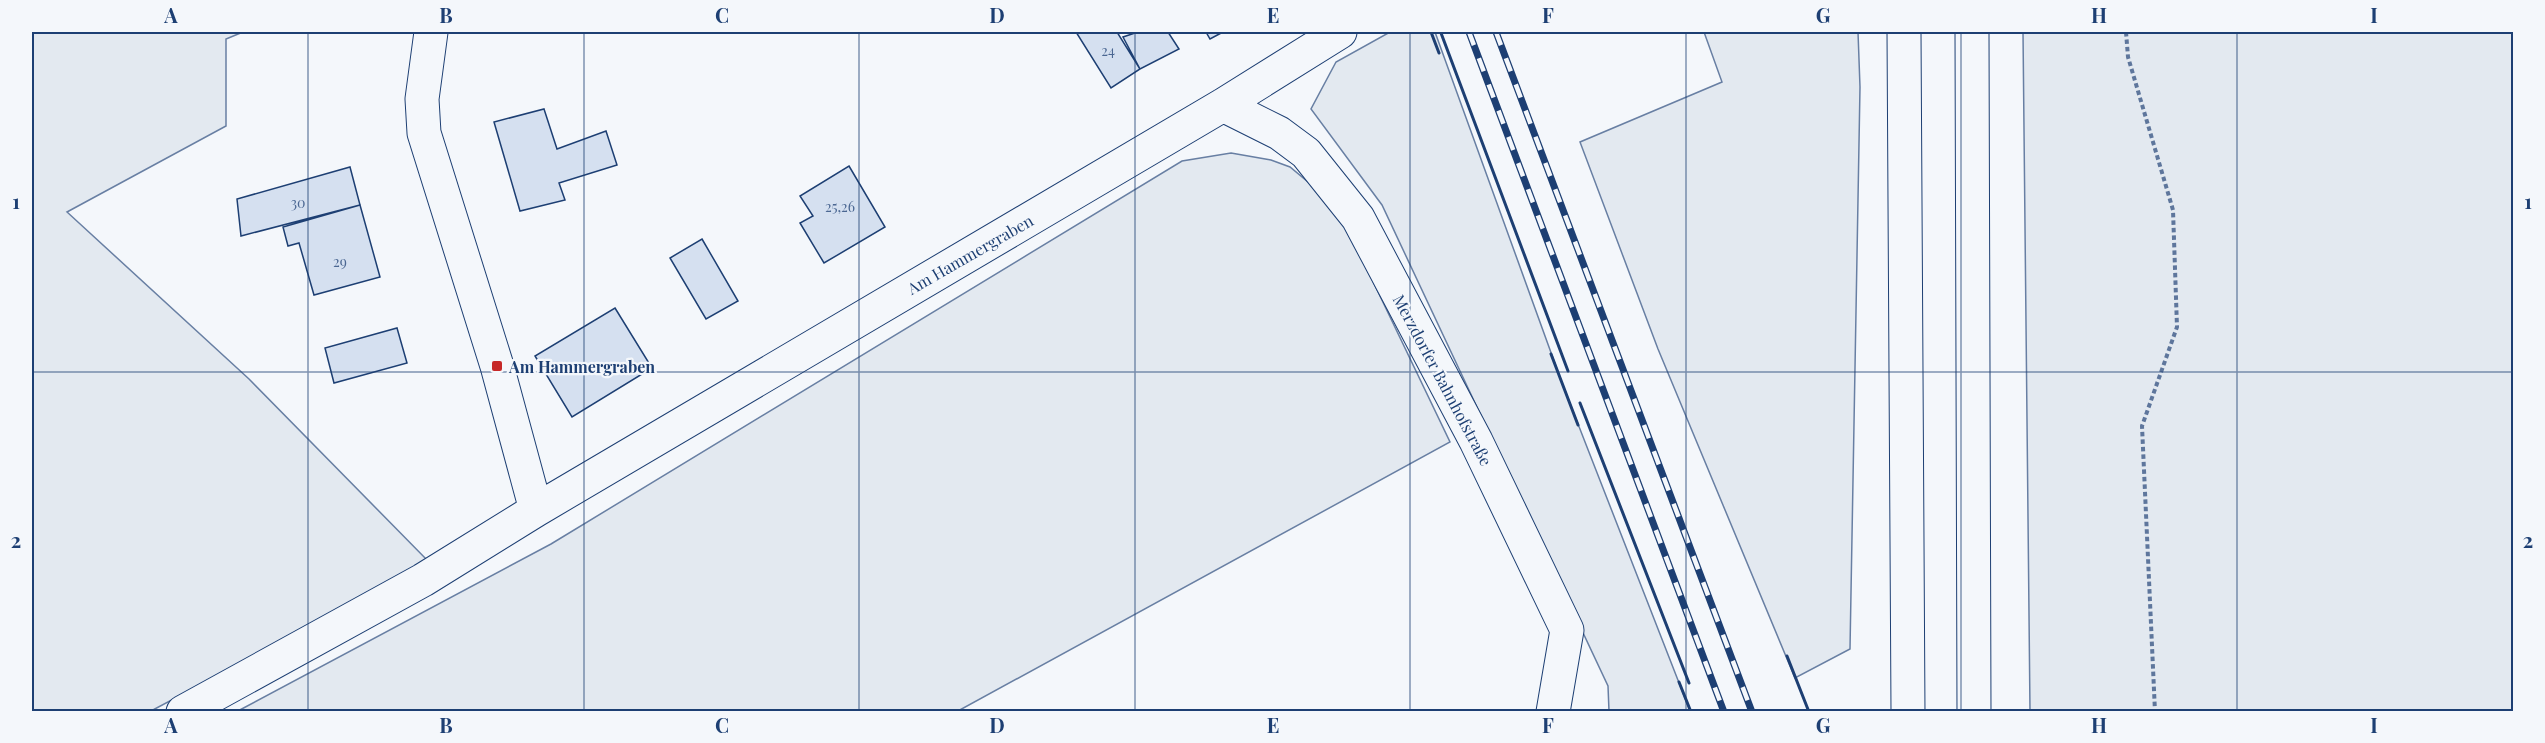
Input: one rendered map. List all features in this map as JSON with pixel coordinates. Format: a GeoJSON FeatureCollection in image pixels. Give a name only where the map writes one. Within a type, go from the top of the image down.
{"type":"FeatureCollection","features":[{"type":"Feature","properties":{"kind":"street"},"geometry":{"type":"LineString","coordinates":[[431,32],[422,99],[424,133],[496,366],[536,510]]}},
{"type":"Feature","properties":{"kind":"street","name":"Am Hammergraben"},"geometry":{"type":"LineString","coordinates":[[183,711],[423,580],[536,510],[1223,105],[1340,32]]}},
{"type":"Feature","properties":{"kind":"street"},"geometry":{"type":"LineString","coordinates":[[1904,32],[1908,711]]}},
{"type":"Feature","properties":{"kind":"street"},"geometry":{"type":"LineString","coordinates":[[1972,32],[1974,711]]}},
{"type":"Feature","properties":{"kind":"street","name":"Merzdorfer Bahnhofstraße"},"geometry":{"type":"LineString","coordinates":[[1223,105],[1279,134],[1306,153],[1358,218],[1476,441],[1567,630],[1553,711]]}},
{"type":"Feature","properties":{"kind":"path"},"geometry":{"type":"LineString","coordinates":[[2126,32],[2128,57],[2173,210],[2177,327],[2142,426],[2155,711]]}},
{"type":"Feature","properties":{"kind":"shaded area"},"geometry":{"type":"Polygon","coordinates":[[[32,32],[243,32],[226,39],[226,126],[67,212],[249,379],[430,563],[151,711],[32,711],[32,32]]]}},
{"type":"Feature","properties":{"kind":"shaded area"},"geometry":{"type":"Polygon","coordinates":[[[1390,32],[1435,32],[1562,383],[1690,711],[1609,711],[1608,686],[1382,205],[1311,109],[1336,62],[1390,32]]]}},
{"type":"Feature","properties":{"kind":"shaded area"},"geometry":{"type":"Polygon","coordinates":[[[1704,32],[1858,32],[1860,87],[1850,649],[1795,678],[1658,349],[1580,142],[1722,82],[1704,32]]]}},
{"type":"Feature","properties":{"kind":"shaded area"},"geometry":{"type":"Polygon","coordinates":[[[2023,32],[2513,32],[2513,711],[2030,711],[2023,32]]]}},
{"type":"Feature","properties":{"kind":"shaded area"},"geometry":{"type":"Polygon","coordinates":[[[1231,153],[1271,160],[1290,167],[1314,187],[1345,223],[1450,442],[958,711],[236,712],[551,544],[1182,161],[1231,153]]]}},
{"type":"Feature","properties":{"kind":"building"},"geometry":{"type":"Polygon","coordinates":[[[1076,32],[1117,32],[1140,69],[1111,88],[1076,32]]]}},
{"type":"Feature","properties":{"kind":"building"},"geometry":{"type":"Polygon","coordinates":[[[1138,32],[1168,32],[1179,49],[1140,69],[1123,37],[1138,32]]]}},
{"type":"Feature","properties":{"kind":"building"},"geometry":{"type":"Polygon","coordinates":[[[1206,32],[1223,32],[1210,39],[1206,32]]]}},
{"type":"Feature","properties":{"kind":"building"},"geometry":{"type":"Polygon","coordinates":[[[544,109],[557,149],[606,131],[617,165],[559,183],[565,200],[520,211],[494,122],[544,109]]]}},
{"type":"Feature","properties":{"kind":"building"},"geometry":{"type":"Polygon","coordinates":[[[849,166],[885,227],[824,263],[800,223],[813,216],[800,196],[849,166]]]}},
{"type":"Feature","properties":{"kind":"building"},"geometry":{"type":"Polygon","coordinates":[[[350,167],[360,205],[241,236],[237,199],[350,167]]]}},
{"type":"Feature","properties":{"kind":"building"},"geometry":{"type":"Polygon","coordinates":[[[360,205],[380,277],[314,295],[299,243],[288,246],[283,227],[360,205]]]}},
{"type":"Feature","properties":{"kind":"building"},"geometry":{"type":"Polygon","coordinates":[[[702,239],[738,301],[706,319],[670,258],[702,239]]]}},
{"type":"Feature","properties":{"kind":"building"},"geometry":{"type":"Polygon","coordinates":[[[615,308],[652,368],[572,417],[535,356],[615,308]]]}},
{"type":"Feature","properties":{"kind":"building"},"geometry":{"type":"Polygon","coordinates":[[[397,328],[407,363],[334,383],[325,348],[397,328]]]}},
{"type":"Feature","properties":{"kind":"railway"},"geometry":{"type":"LineString","coordinates":[[1469,32],[1724,712]]}},
{"type":"Feature","properties":{"kind":"railway"},"geometry":{"type":"LineString","coordinates":[[1496,32],[1752,712]]}},
{"type":"Feature","properties":{"kind":"wall"},"geometry":{"type":"LineString","coordinates":[[1431,32],[1439,53]]}},
{"type":"Feature","properties":{"kind":"wall"},"geometry":{"type":"LineString","coordinates":[[1441,33],[1568,371]]}},
{"type":"Feature","properties":{"kind":"wall"},"geometry":{"type":"LineString","coordinates":[[1551,354],[1578,425]]}},
{"type":"Feature","properties":{"kind":"wall"},"geometry":{"type":"LineString","coordinates":[[1580,403],[1689,683]]}},
{"type":"Feature","properties":{"kind":"wall"},"geometry":{"type":"LineString","coordinates":[[1787,656],[1809,712]]}},
{"type":"Feature","properties":{"kind":"wall"},"geometry":{"type":"LineString","coordinates":[[1679,682],[1691,712]]}},
{"type":"Feature","properties":{"kind":"place","name":"Am Hammergraben"},"geometry":{"type":"Point","coordinates":[497,366]}}]}
